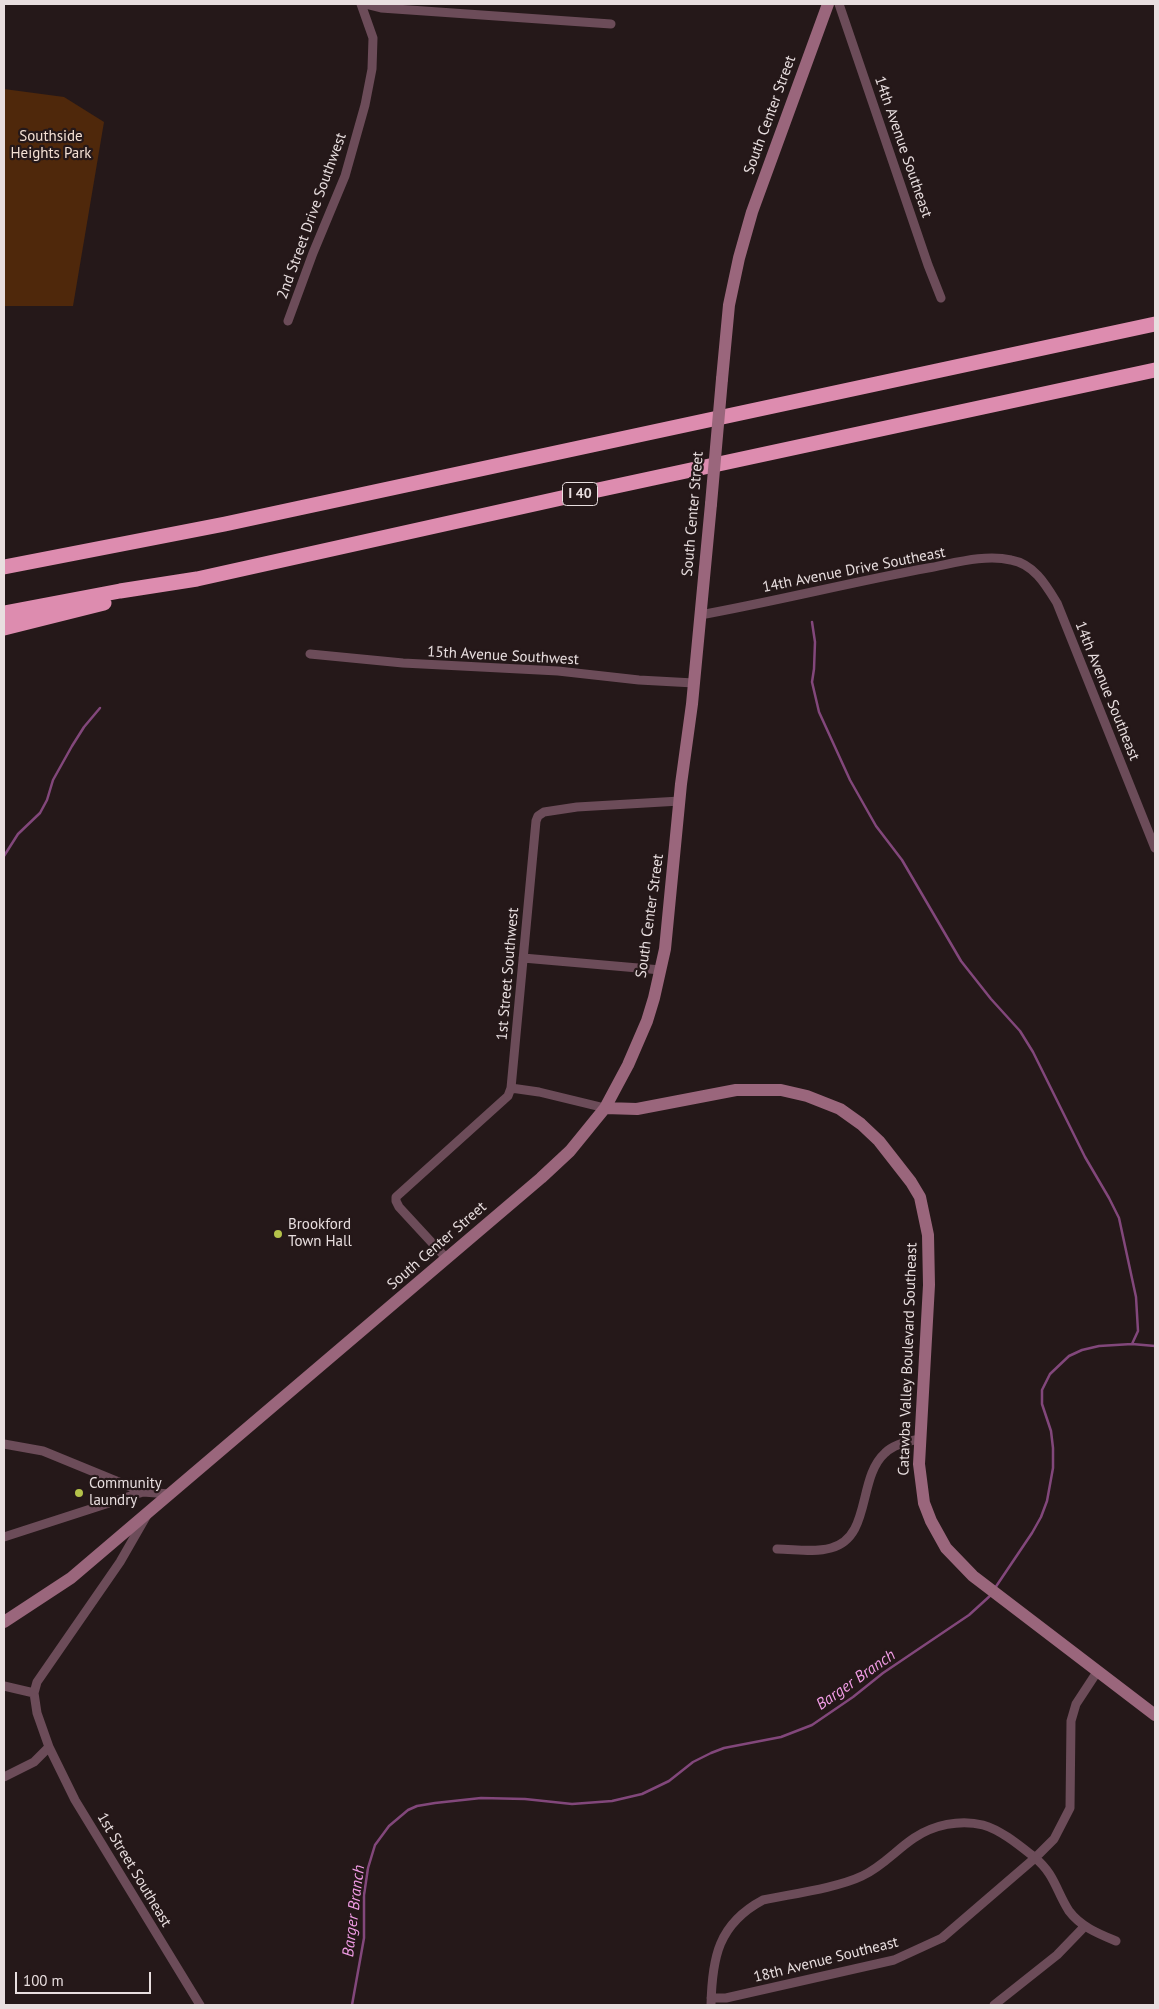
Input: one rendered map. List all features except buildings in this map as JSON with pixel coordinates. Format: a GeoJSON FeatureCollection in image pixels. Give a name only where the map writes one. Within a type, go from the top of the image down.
{"type":"FeatureCollection","features":[{"type":"Feature","properties":{"kind":"highway"},"geometry":{"type":"LineString","coordinates":[[4,567],[225,524],[1155,324]]}},
{"type":"Feature","properties":{"kind":"highway","name":"I 40"},"geometry":{"type":"LineString","coordinates":[[4,613],[270,563],[1155,370]]}},
{"type":"Feature","properties":{"kind":"highway"},"geometry":{"type":"LineString","coordinates":[[4,628],[105,603],[161,585]]}},
{"type":"Feature","properties":{"kind":"street","name":"2nd Street Drive Southwest"},"geometry":{"type":"LineString","coordinates":[[288,321],[344,176],[365,105],[372,69],[373,38],[361,4]]}},
{"type":"Feature","properties":{"kind":"street"},"geometry":{"type":"LineString","coordinates":[[365,4],[381,8],[611,24]]}},
{"type":"Feature","properties":{"kind":"street","name":"South Center Street"},"geometry":{"type":"LineString","coordinates":[[4,1622],[71,1578],[447,1259],[555,1166],[605,1108],[641,1036],[661,970],[668,925],[694,684],[729,305],[741,248],[752,212],[828,4]]}},
{"type":"Feature","properties":{"kind":"street","name":"14th Avenue Southeast"},"geometry":{"type":"LineString","coordinates":[[839,4],[941,298]]}},
{"type":"Feature","properties":{"kind":"street","name":"14th Avenue Drive Southeast"},"geometry":{"type":"LineString","coordinates":[[700,614],[959,562],[997,558],[1013,560]]}},
{"type":"Feature","properties":{"kind":"street","name":"14th Avenue Southeast"},"geometry":{"type":"LineString","coordinates":[[1013,560],[1026,566],[1044,581],[1057,603],[1155,848]]}},
{"type":"Feature","properties":{"kind":"street","name":"15th Avenue Southwest"},"geometry":{"type":"LineString","coordinates":[[310,654],[403,664],[558,672],[694,684]]}},
{"type":"Feature","properties":{"kind":"street","name":"1st Street Southwest"},"geometry":{"type":"LineString","coordinates":[[511,1088],[538,816],[544,812],[619,803],[680,800]]}},
{"type":"Feature","properties":{"kind":"street"},"geometry":{"type":"LineString","coordinates":[[523,958],[661,970]]}},
{"type":"Feature","properties":{"kind":"street"},"geometry":{"type":"LineString","coordinates":[[447,1259],[399,1207],[396,1197],[508,1096],[511,1088],[540,1092],[605,1108]]}},
{"type":"Feature","properties":{"kind":"street","name":"Catawba Valley Boulevard Southeast"},"geometry":{"type":"LineString","coordinates":[[605,1108],[637,1109],[736,1090],[781,1090],[807,1096],[840,1109],[861,1124],[879,1141],[920,1197],[928,1235],[929,1285],[920,1439],[920,1483],[924,1503],[938,1536],[946,1548],[973,1576],[1155,1715]]}},
{"type":"Feature","properties":{"kind":"street"},"geometry":{"type":"LineString","coordinates":[[777,1549],[818,1550],[832,1548],[842,1542],[857,1525],[868,1481],[875,1463],[892,1448],[920,1439]]}},
{"type":"Feature","properties":{"kind":"street"},"geometry":{"type":"LineString","coordinates":[[4,1444],[43,1451],[143,1492],[170,1494]]}},
{"type":"Feature","properties":{"kind":"street"},"geometry":{"type":"LineString","coordinates":[[4,1537],[143,1492]]}},
{"type":"Feature","properties":{"kind":"street"},"geometry":{"type":"LineString","coordinates":[[4,1686],[34,1693],[37,1682],[120,1562],[148,1513]]}},
{"type":"Feature","properties":{"kind":"street","name":"18th Avenue Southeast"},"geometry":{"type":"LineString","coordinates":[[711,2002],[894,1960],[942,1938],[1035,1858],[1054,1839],[1070,1808],[1071,1721],[1076,1704],[1097,1672]]}},
{"type":"Feature","properties":{"kind":"street","name":"1st Street Southeast"},"geometry":{"type":"LineString","coordinates":[[34,1693],[37,1713],[49,1747],[75,1800],[200,2005]]}},
{"type":"Feature","properties":{"kind":"street"},"geometry":{"type":"LineString","coordinates":[[4,1777],[42,1756],[49,1747]]}},
{"type":"Feature","properties":{"kind":"street"},"geometry":{"type":"LineString","coordinates":[[711,2002],[712,1972],[721,1941],[730,1926],[749,1908],[763,1900],[860,1878],[886,1862],[926,1830],[955,1823],[983,1825],[998,1832],[1035,1858],[1052,1876],[1070,1912],[1085,1926],[1116,1941]]}},
{"type":"Feature","properties":{"kind":"street"},"geometry":{"type":"LineString","coordinates":[[994,2005],[1057,1955],[1085,1926]]}},
{"type":"Feature","properties":{"kind":"green space","name":"Southside Heights Park"},"geometry":{"type":"Polygon","coordinates":[[[4,89],[64,97],[104,122],[73,306],[4,306],[4,89]]]}},
{"type":"Feature","properties":{"kind":"waterway"},"geometry":{"type":"LineString","coordinates":[[812,622],[815,642],[812,682],[819,712],[850,780],[876,826],[902,860],[961,961],[991,999],[1020,1031],[1033,1052],[1085,1157],[1119,1218],[1136,1297],[1138,1331],[1132,1344]]}},
{"type":"Feature","properties":{"kind":"waterway"},"geometry":{"type":"LineString","coordinates":[[4,856],[18,834],[40,813],[47,800],[53,780],[72,746],[84,727],[100,708]]}},
{"type":"Feature","properties":{"kind":"waterway","name":"Barger Branch"},"geometry":{"type":"LineString","coordinates":[[995,1588],[1032,1533],[1047,1501],[1053,1468],[1053,1448],[1051,1431],[1042,1404],[1042,1390],[1050,1374],[1069,1356],[1082,1350],[1099,1346],[1132,1344],[1155,1346]]}},
{"type":"Feature","properties":{"kind":"waterway","name":"Barger Branch"},"geometry":{"type":"LineString","coordinates":[[352,2005],[364,1938],[364,1895],[368,1868],[375,1845],[389,1826],[408,1810],[417,1806],[435,1803],[481,1798],[525,1799],[572,1804],[612,1801],[642,1794],[669,1781],[693,1762],[711,1753],[724,1748],[781,1737],[812,1725],[853,1697],[883,1673],[969,1615],[991,1595]]}},
{"type":"Feature","properties":{"kind":"place","name":"Brookford Town Hall"},"geometry":{"type":"Point","coordinates":[278,1234]}},
{"type":"Feature","properties":{"kind":"place","name":"Community laundry"},"geometry":{"type":"Point","coordinates":[79,1493]}}]}
